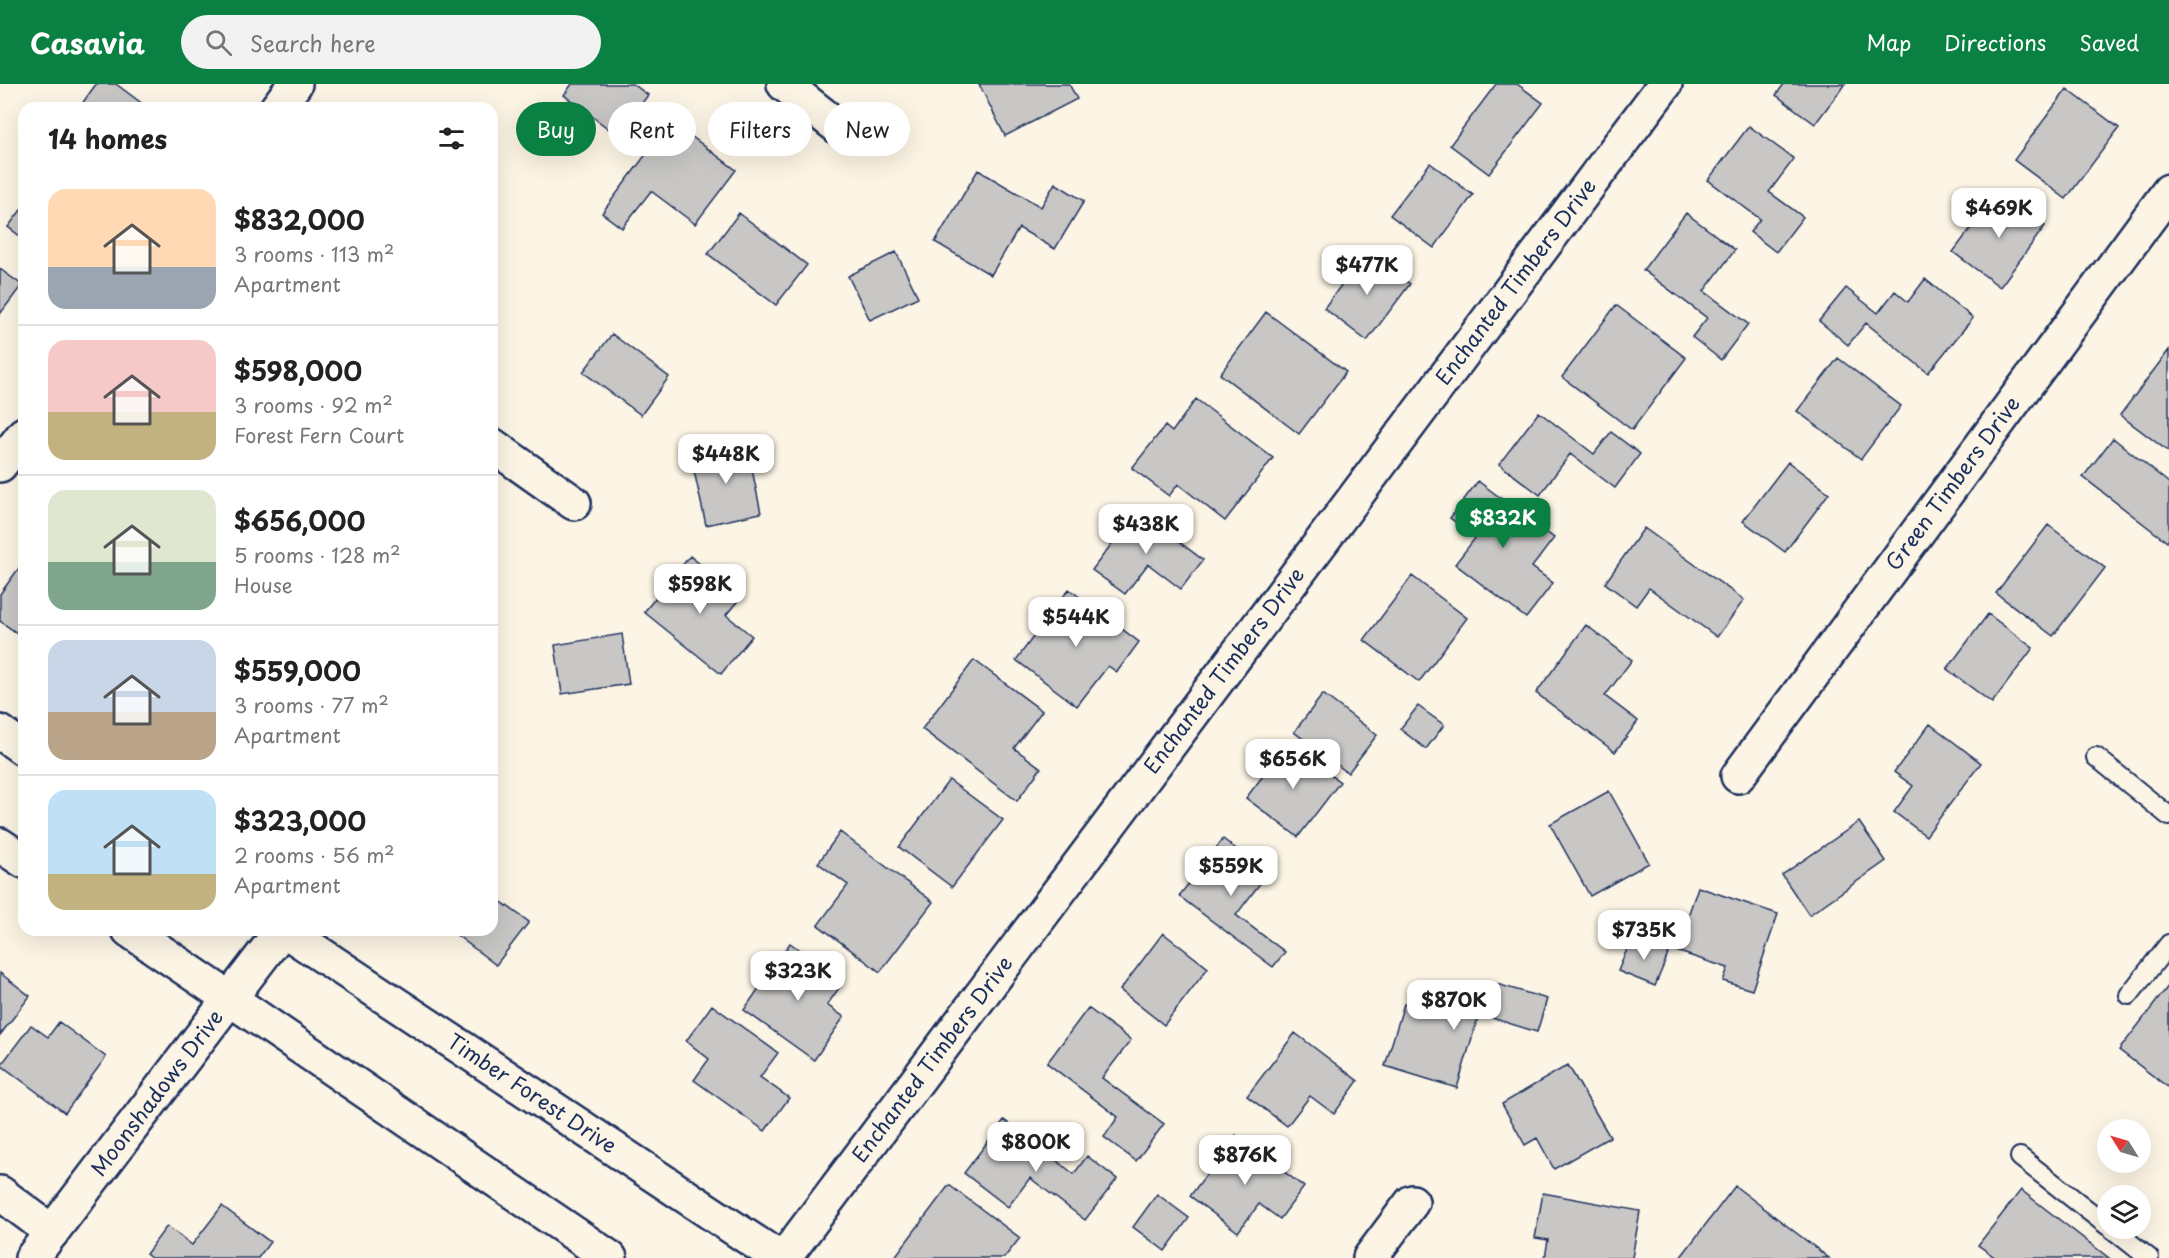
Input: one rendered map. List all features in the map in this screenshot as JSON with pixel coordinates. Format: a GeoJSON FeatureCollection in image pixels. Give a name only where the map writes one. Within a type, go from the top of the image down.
{"type":"FeatureCollection","features":[{"type":"Feature","properties":{"kind":"street"},"geometry":{"type":"LineString","coordinates":[[282,102],[296,84]]}},
{"type":"Feature","properties":{"kind":"street"},"geometry":{"type":"LineString","coordinates":[[784,84],[824,116]]}},
{"type":"Feature","properties":{"kind":"street","name":"Enchanted Timbers Drive"},"geometry":{"type":"LineString","coordinates":[[784,1258],[1665,84]]}},
{"type":"Feature","properties":{"kind":"street","name":"Green Timbers Drive"},"geometry":{"type":"LineString","coordinates":[[1738,776],[2169,191]]}},
{"type":"Feature","properties":{"kind":"street"},"geometry":{"type":"LineString","coordinates":[[0,465],[18,442]]}},
{"type":"Feature","properties":{"kind":"street"},"geometry":{"type":"LineString","coordinates":[[498,449],[574,503]]}},
{"type":"Feature","properties":{"kind":"street"},"geometry":{"type":"LineString","coordinates":[[0,732],[18,745]]}},
{"type":"Feature","properties":{"kind":"street"},"geometry":{"type":"LineString","coordinates":[[0,845],[18,857]]}},
{"type":"Feature","properties":{"kind":"street"},"geometry":{"type":"LineString","coordinates":[[138,936],[231,997],[610,1258]]}},
{"type":"Feature","properties":{"kind":"street","name":"Moonshadows Drive"},"geometry":{"type":"LineString","coordinates":[[32,1258],[278,936]]}},
{"type":"Feature","properties":{"kind":"street","name":"Timber Forest Drive"},"geometry":{"type":"LineString","coordinates":[[292,936],[779,1258]]}},
{"type":"Feature","properties":{"kind":"street"},"geometry":{"type":"LineString","coordinates":[[0,1193],[52,1232]]}},
{"type":"Feature","properties":{"kind":"street"},"geometry":{"type":"LineString","coordinates":[[1370,1258],[1412,1202]]}},
{"type":"Feature","properties":{"kind":"lane"},"geometry":{"type":"LineString","coordinates":[[2096,757],[2169,816]]}},
{"type":"Feature","properties":{"kind":"lane"},"geometry":{"type":"LineString","coordinates":[[2129,994],[2169,944]]}},
{"type":"Feature","properties":{"kind":"lane"},"geometry":{"type":"LineString","coordinates":[[2020,1157],[2097,1217]]}},
{"type":"Feature","properties":{"kind":"lane"},"geometry":{"type":"LineString","coordinates":[[2125,1239],[2149,1258]]}},
{"type":"Feature","properties":{"kind":"building"},"geometry":{"type":"Polygon","coordinates":[[[96,84],[116,84],[140,102],[83,102],[96,84]]]}},
{"type":"Feature","properties":{"kind":"building"},"geometry":{"type":"Polygon","coordinates":[[[572,84],[633,84],[648,95],[643,102],[608,102],[608,128],[596,119],[596,102],[573,102],[564,95],[572,84]]]}},
{"type":"Feature","properties":{"kind":"building"},"geometry":{"type":"Polygon","coordinates":[[[979,84],[1069,84],[1077,99],[1005,136],[979,84]]]}},
{"type":"Feature","properties":{"kind":"building"},"geometry":{"type":"Polygon","coordinates":[[[1496,84],[1517,84],[1543,103],[1489,174],[1450,145],[1496,84]]]}},
{"type":"Feature","properties":{"kind":"building"},"geometry":{"type":"Polygon","coordinates":[[[1784,84],[1845,84],[1815,124],[1776,95],[1784,84]]]}},
{"type":"Feature","properties":{"kind":"building"},"geometry":{"type":"Polygon","coordinates":[[[2067,89],[2119,128],[2066,199],[2014,160],[2067,89]]]}},
{"type":"Feature","properties":{"kind":"building"},"geometry":{"type":"Polygon","coordinates":[[[1749,126],[1794,159],[1769,192],[1803,217],[1776,252],[1750,232],[1760,219],[1708,180],[1749,126]]]}},
{"type":"Feature","properties":{"kind":"building"},"geometry":{"type":"Polygon","coordinates":[[[696,140],[708,149],[708,156],[717,156],[736,170],[695,224],[651,191],[622,228],[602,213],[645,156],[696,156],[696,140]]]}},
{"type":"Feature","properties":{"kind":"building"},"geometry":{"type":"Polygon","coordinates":[[[1430,163],[1473,195],[1434,248],[1390,215],[1430,163]]]}},
{"type":"Feature","properties":{"kind":"building"},"geometry":{"type":"Polygon","coordinates":[[[978,170],[1041,207],[1055,183],[1084,201],[1055,249],[1019,228],[991,275],[935,242],[978,170]]]}},
{"type":"Feature","properties":{"kind":"building"},"geometry":{"type":"Polygon","coordinates":[[[1999,191],[2045,226],[2000,287],[1953,252],[1999,191]]]}},
{"type":"Feature","properties":{"kind":"building"},"geometry":{"type":"Polygon","coordinates":[[[739,213],[807,265],[776,305],[708,254],[739,213]]]}},
{"type":"Feature","properties":{"kind":"building"},"geometry":{"type":"Polygon","coordinates":[[[1686,213],[1735,250],[1704,291],[1748,324],[1721,360],[1692,337],[1707,318],[1643,270],[1686,213]]]}},
{"type":"Feature","properties":{"kind":"building"},"geometry":{"type":"Polygon","coordinates":[[[18,214],[18,234],[8,227],[18,214]]]}},
{"type":"Feature","properties":{"kind":"building"},"geometry":{"type":"Polygon","coordinates":[[[896,252],[918,297],[870,320],[848,276],[896,252]]]}},
{"type":"Feature","properties":{"kind":"building"},"geometry":{"type":"Polygon","coordinates":[[[1366,252],[1410,284],[1367,341],[1324,308],[1366,252]]]}},
{"type":"Feature","properties":{"kind":"building"},"geometry":{"type":"Polygon","coordinates":[[[0,269],[18,282],[18,290],[0,314],[0,269]]]}},
{"type":"Feature","properties":{"kind":"building"},"geometry":{"type":"Polygon","coordinates":[[[1925,279],[1973,318],[1928,373],[1866,323],[1848,345],[1819,321],[1846,288],[1878,313],[1895,291],[1908,302],[1925,279]]]}},
{"type":"Feature","properties":{"kind":"building"},"geometry":{"type":"Polygon","coordinates":[[[1616,305],[1686,358],[1632,430],[1562,377],[1616,305]]]}},
{"type":"Feature","properties":{"kind":"building"},"geometry":{"type":"Polygon","coordinates":[[[1266,312],[1346,372],[1299,434],[1220,374],[1266,312]]]}},
{"type":"Feature","properties":{"kind":"building"},"geometry":{"type":"Polygon","coordinates":[[[612,334],[669,377],[641,415],[583,372],[612,334]]]}},
{"type":"Feature","properties":{"kind":"building"},"geometry":{"type":"Polygon","coordinates":[[[2169,350],[2169,452],[2120,415],[2169,350]]]}},
{"type":"Feature","properties":{"kind":"building"},"geometry":{"type":"Polygon","coordinates":[[[1838,358],[1901,406],[1861,459],[1797,411],[1838,358]]]}},
{"type":"Feature","properties":{"kind":"building"},"geometry":{"type":"Polygon","coordinates":[[[1196,399],[1273,458],[1225,521],[1178,484],[1169,496],[1132,468],[1165,426],[1172,432],[1196,399]]]}},
{"type":"Feature","properties":{"kind":"building"},"geometry":{"type":"Polygon","coordinates":[[[1539,412],[1594,454],[1611,432],[1640,454],[1615,488],[1570,454],[1540,495],[1499,464],[1539,412]]]}},
{"type":"Feature","properties":{"kind":"building"},"geometry":{"type":"Polygon","coordinates":[[[2113,438],[2169,483],[2169,539],[2167,542],[2083,477],[2113,438]]]}},
{"type":"Feature","properties":{"kind":"building"},"geometry":{"type":"Polygon","coordinates":[[[747,445],[761,513],[706,525],[691,457],[747,445]]]}},
{"type":"Feature","properties":{"kind":"building"},"geometry":{"type":"Polygon","coordinates":[[[1788,462],[1829,493],[1785,552],[1743,521],[1788,462]]]}},
{"type":"Feature","properties":{"kind":"building"},"geometry":{"type":"Polygon","coordinates":[[[1478,481],[1554,538],[1532,567],[1553,583],[1526,618],[1455,564],[1476,537],[1450,518],[1478,481]]]}},
{"type":"Feature","properties":{"kind":"building"},"geometry":{"type":"Polygon","coordinates":[[[1137,510],[1203,560],[1181,589],[1148,564],[1125,594],[1092,570],[1137,510]]]}},
{"type":"Feature","properties":{"kind":"building"},"geometry":{"type":"Polygon","coordinates":[[[2048,525],[2105,568],[2053,636],[1996,593],[2048,525]]]}},
{"type":"Feature","properties":{"kind":"building"},"geometry":{"type":"Polygon","coordinates":[[[1644,528],[1744,600],[1717,637],[1649,588],[1636,606],[1605,583],[1644,528]]]}},
{"type":"Feature","properties":{"kind":"building"},"geometry":{"type":"Polygon","coordinates":[[[690,556],[741,597],[726,615],[752,636],[721,674],[644,612],[690,556]]]}},
{"type":"Feature","properties":{"kind":"building"},"geometry":{"type":"Polygon","coordinates":[[[18,569],[18,634],[0,621],[0,594],[18,569]]]}},
{"type":"Feature","properties":{"kind":"building"},"geometry":{"type":"Polygon","coordinates":[[[1412,576],[1467,618],[1419,682],[1364,640],[1412,576]]]}},
{"type":"Feature","properties":{"kind":"building"},"geometry":{"type":"Polygon","coordinates":[[[1069,589],[1139,642],[1117,672],[1108,666],[1077,706],[1016,660],[1069,589]]]}},
{"type":"Feature","properties":{"kind":"building"},"geometry":{"type":"Polygon","coordinates":[[[1988,614],[2033,648],[1992,703],[1947,669],[1988,614]]]}},
{"type":"Feature","properties":{"kind":"building"},"geometry":{"type":"Polygon","coordinates":[[[1586,625],[1632,660],[1605,696],[1638,721],[1615,752],[1536,693],[1586,625]]]}},
{"type":"Feature","properties":{"kind":"building"},"geometry":{"type":"Polygon","coordinates":[[[622,634],[629,684],[562,694],[555,645],[622,634]]]}},
{"type":"Feature","properties":{"kind":"building"},"geometry":{"type":"Polygon","coordinates":[[[974,660],[1042,711],[1014,748],[1041,768],[1017,801],[922,729],[974,660]]]}},
{"type":"Feature","properties":{"kind":"building"},"geometry":{"type":"Polygon","coordinates":[[[1323,694],[1377,735],[1348,773],[1294,732],[1323,694]]]}},
{"type":"Feature","properties":{"kind":"building"},"geometry":{"type":"Polygon","coordinates":[[[1418,706],[1444,725],[1426,749],[1400,729],[1418,706]]]}},
{"type":"Feature","properties":{"kind":"building"},"geometry":{"type":"Polygon","coordinates":[[[1930,724],[1981,763],[1926,836],[1894,812],[1913,786],[1894,772],[1930,724]]]}},
{"type":"Feature","properties":{"kind":"building"},"geometry":{"type":"Polygon","coordinates":[[[1288,743],[1340,782],[1298,837],[1246,798],[1288,743]]]}},
{"type":"Feature","properties":{"kind":"building"},"geometry":{"type":"Polygon","coordinates":[[[949,780],[1003,820],[952,887],[899,847],[949,780]]]}},
{"type":"Feature","properties":{"kind":"building"},"geometry":{"type":"Polygon","coordinates":[[[1609,791],[1649,863],[1590,896],[1550,824],[1609,791]]]}},
{"type":"Feature","properties":{"kind":"building"},"geometry":{"type":"Polygon","coordinates":[[[1859,822],[1886,861],[1809,915],[1782,875],[1859,822]]]}},
{"type":"Feature","properties":{"kind":"building"},"geometry":{"type":"Polygon","coordinates":[[[840,832],[933,902],[880,972],[818,925],[848,885],[818,863],[840,832]]]}},
{"type":"Feature","properties":{"kind":"building"},"geometry":{"type":"Polygon","coordinates":[[[1223,839],[1268,873],[1236,915],[1285,952],[1273,967],[1179,896],[1223,839]]]}},
{"type":"Feature","properties":{"kind":"building"},"geometry":{"type":"Polygon","coordinates":[[[1698,887],[1778,914],[1752,990],[1723,981],[1728,968],[1676,951],[1698,887]]]}},
{"type":"Feature","properties":{"kind":"building"},"geometry":{"type":"Polygon","coordinates":[[[498,899],[529,922],[496,965],[458,936],[498,936],[498,899]]]}},
{"type":"Feature","properties":{"kind":"building"},"geometry":{"type":"Polygon","coordinates":[[[1163,933],[1208,968],[1164,1025],[1120,990],[1163,933]]]}},
{"type":"Feature","properties":{"kind":"building"},"geometry":{"type":"Polygon","coordinates":[[[1632,937],[1669,952],[1655,986],[1618,971],[1632,937]]]}},
{"type":"Feature","properties":{"kind":"building"},"geometry":{"type":"Polygon","coordinates":[[[790,943],[844,981],[827,1005],[844,1017],[814,1060],[744,1010],[790,943]]]}},
{"type":"Feature","properties":{"kind":"building"},"geometry":{"type":"Polygon","coordinates":[[[0,973],[30,996],[0,1035],[0,973]]]}},
{"type":"Feature","properties":{"kind":"building"},"geometry":{"type":"Polygon","coordinates":[[[1497,984],[1547,999],[1537,1032],[1479,1014],[1457,1088],[1385,1066],[1404,1004],[1430,1012],[1437,990],[1490,1005],[1497,984]]]}},
{"type":"Feature","properties":{"kind":"building"},"geometry":{"type":"Polygon","coordinates":[[[2169,985],[2169,1088],[2119,1050],[2169,985]]]}},
{"type":"Feature","properties":{"kind":"building"},"geometry":{"type":"Polygon","coordinates":[[[712,1005],[778,1053],[760,1077],[789,1098],[765,1131],[694,1080],[709,1059],[686,1041],[712,1005]]]}},
{"type":"Feature","properties":{"kind":"building"},"geometry":{"type":"Polygon","coordinates":[[[1088,1008],[1131,1040],[1102,1078],[1164,1124],[1136,1161],[1104,1137],[1118,1117],[1047,1063],[1088,1008]]]}},
{"type":"Feature","properties":{"kind":"building"},"geometry":{"type":"Polygon","coordinates":[[[59,1022],[106,1057],[65,1113],[1,1065],[31,1025],[48,1037],[59,1022]]]}},
{"type":"Feature","properties":{"kind":"building"},"geometry":{"type":"Polygon","coordinates":[[[1295,1033],[1358,1081],[1334,1114],[1310,1096],[1287,1126],[1247,1096],[1295,1033]]]}},
{"type":"Feature","properties":{"kind":"building"},"geometry":{"type":"Polygon","coordinates":[[[1568,1065],[1610,1137],[1554,1169],[1537,1138],[1525,1145],[1502,1104],[1568,1065]]]}},
{"type":"Feature","properties":{"kind":"building"},"geometry":{"type":"Polygon","coordinates":[[[1004,1120],[1074,1174],[1087,1156],[1117,1179],[1085,1220],[1030,1178],[1008,1207],[964,1173],[1004,1120]]]}},
{"type":"Feature","properties":{"kind":"building"},"geometry":{"type":"Polygon","coordinates":[[[1236,1135],[1304,1187],[1280,1219],[1259,1204],[1238,1232],[1190,1196],[1236,1135]]]}},
{"type":"Feature","properties":{"kind":"building"},"geometry":{"type":"Polygon","coordinates":[[[949,1185],[1020,1238],[1004,1258],[894,1258],[949,1185]]]}},
{"type":"Feature","properties":{"kind":"building"},"geometry":{"type":"Polygon","coordinates":[[[1735,1186],[1829,1258],[1680,1258],[1735,1186]]]}},
{"type":"Feature","properties":{"kind":"building"},"geometry":{"type":"Polygon","coordinates":[[[2021,1190],[2109,1258],[1996,1258],[1978,1245],[2021,1190]]]}},
{"type":"Feature","properties":{"kind":"building"},"geometry":{"type":"Polygon","coordinates":[[[1543,1193],[1640,1211],[1632,1258],[1545,1258],[1548,1240],[1535,1238],[1543,1193]]]}},
{"type":"Feature","properties":{"kind":"building"},"geometry":{"type":"Polygon","coordinates":[[[1157,1194],[1189,1218],[1165,1251],[1133,1227],[1157,1194]]]}},
{"type":"Feature","properties":{"kind":"building"},"geometry":{"type":"Polygon","coordinates":[[[222,1206],[270,1242],[258,1258],[151,1258],[146,1254],[167,1226],[192,1245],[222,1206]]]}}]}
